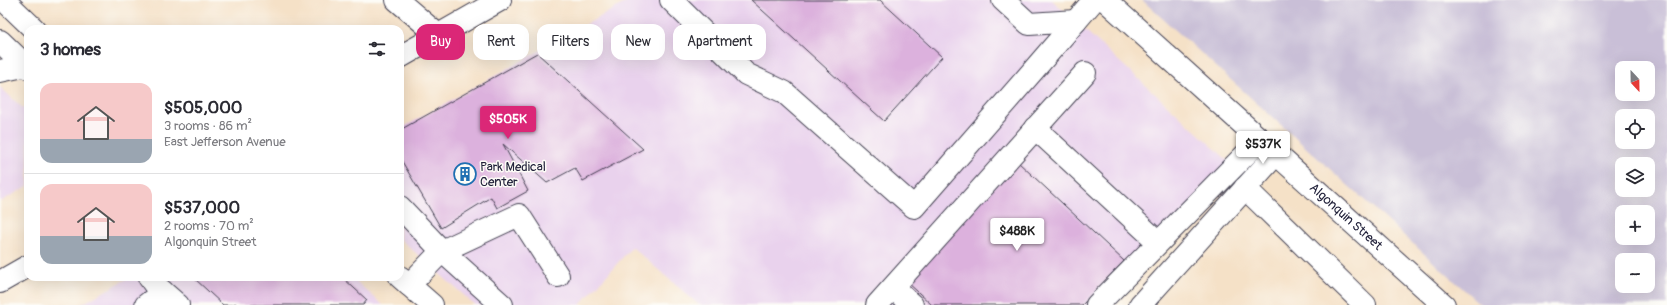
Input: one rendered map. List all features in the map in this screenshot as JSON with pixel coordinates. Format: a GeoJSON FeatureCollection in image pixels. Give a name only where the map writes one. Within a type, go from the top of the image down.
{"type":"FeatureCollection","features":[{"type":"Feature","properties":{"kind":"street"},"geometry":{"type":"LineString","coordinates":[[4,0],[30,25]]}},
{"type":"Feature","properties":{"kind":"street"},"geometry":{"type":"LineString","coordinates":[[398,0],[425,24]]}},
{"type":"Feature","properties":{"kind":"street"},"geometry":{"type":"LineString","coordinates":[[459,24],[500,0]]}},
{"type":"Feature","properties":{"kind":"street"},"geometry":{"type":"LineString","coordinates":[[671,0],[746,74],[784,92],[914,207],[1094,0]]}},
{"type":"Feature","properties":{"kind":"street"},"geometry":{"type":"LineString","coordinates":[[1003,0],[1029,24],[1076,21]]}},
{"type":"Feature","properties":{"kind":"street","name":"Algonquin Street"},"geometry":{"type":"LineString","coordinates":[[1105,0],[1444,305]]}},
{"type":"Feature","properties":{"kind":"street"},"geometry":{"type":"LineString","coordinates":[[0,41],[24,62]]}},
{"type":"Feature","properties":{"kind":"street"},"geometry":{"type":"LineString","coordinates":[[404,55],[416,48]]}},
{"type":"Feature","properties":{"kind":"street"},"geometry":{"type":"LineString","coordinates":[[0,71],[24,67]]}},
{"type":"Feature","properties":{"kind":"street"},"geometry":{"type":"LineString","coordinates":[[877,305],[1085,73]]}},
{"type":"Feature","properties":{"kind":"street"},"geometry":{"type":"LineString","coordinates":[[1035,128],[1158,242]]}},
{"type":"Feature","properties":{"kind":"street"},"geometry":{"type":"LineString","coordinates":[[1140,305],[1245,188],[1268,147]]}},
{"type":"Feature","properties":{"kind":"street"},"geometry":{"type":"LineString","coordinates":[[1097,305],[1158,242],[1268,147]]}},
{"type":"Feature","properties":{"kind":"street"},"geometry":{"type":"LineString","coordinates":[[1245,188],[1365,305]]}},
{"type":"Feature","properties":{"kind":"street"},"geometry":{"type":"LineString","coordinates":[[404,211],[442,251],[502,305]]}},
{"type":"Feature","properties":{"kind":"street"},"geometry":{"type":"LineString","coordinates":[[432,305],[405,281],[442,251],[519,215],[558,276]]}},
{"type":"Feature","properties":{"kind":"street"},"geometry":{"type":"LineString","coordinates":[[0,282],[24,268]]}},
{"type":"Feature","properties":{"kind":"street"},"geometry":{"type":"LineString","coordinates":[[893,288],[912,305]]}},
{"type":"Feature","properties":{"kind":"shaded area"},"geometry":{"type":"Polygon","coordinates":[[[630,0],[1052,0],[1236,168],[1110,305],[699,305],[632,247],[580,305],[475,305],[404,243],[404,127],[523,60],[529,60],[529,57],[537,52],[537,60],[603,60],[603,24],[587,24],[630,0]]]}},
{"type":"Feature","properties":{"kind":"shaded area"},"geometry":{"type":"Polygon","coordinates":[[[1142,0],[1667,0],[1667,305],[1481,305],[1142,0]]]}},
{"type":"Feature","properties":{"kind":"shaded area"},"geometry":{"type":"Polygon","coordinates":[[[0,87],[24,109],[24,188],[0,202],[0,87]]]}},
{"type":"Feature","properties":{"kind":"shaded area"},"geometry":{"type":"Polygon","coordinates":[[[123,281],[356,281],[383,305],[80,305],[123,281]]]}},
{"type":"Feature","properties":{"kind":"building"},"geometry":{"type":"Polygon","coordinates":[[[751,0],[880,0],[942,57],[884,121],[751,0]]]}},
{"type":"Feature","properties":{"kind":"building"},"geometry":{"type":"Polygon","coordinates":[[[537,53],[537,60],[545,60],[643,149],[583,181],[575,168],[547,183],[503,144],[528,191],[497,208],[491,197],[441,228],[404,165],[404,128],[525,60],[529,60],[529,57],[537,53]]]}},
{"type":"Feature","properties":{"kind":"building"},"geometry":{"type":"Polygon","coordinates":[[[1018,162],[1124,261],[1082,305],[932,305],[906,281],[1018,162]]]}},
{"type":"Feature","properties":{"kind":"building"},"geometry":{"type":"Polygon","coordinates":[[[197,281],[346,281],[367,300],[363,305],[237,305],[235,303],[233,305],[223,305],[197,281]]]}},
{"type":"Feature","properties":{"kind":"place","name":"Park Medical Center"},"geometry":{"type":"Point","coordinates":[465,174]}}]}
